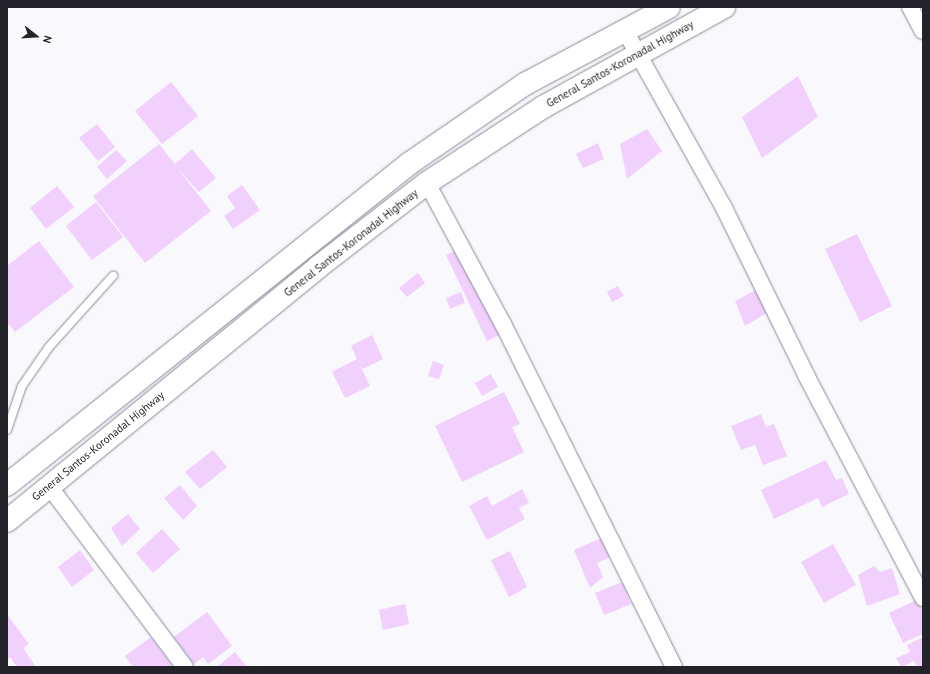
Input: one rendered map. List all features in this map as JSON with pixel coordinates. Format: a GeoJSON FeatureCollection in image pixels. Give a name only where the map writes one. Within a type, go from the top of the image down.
{"type":"FeatureCollection","features":[{"type":"Feature","properties":{"kind":"highway"},"geometry":{"type":"LineString","coordinates":[[7,485],[410,163],[512,93],[624,29],[669,7]]}},
{"type":"Feature","properties":{"kind":"highway","name":"General Santos-Koronadal Highway"},"geometry":{"type":"LineString","coordinates":[[7,521],[318,268],[427,183],[487,142],[635,53],[724,7]]}},
{"type":"Feature","properties":{"kind":"highway"},"geometry":{"type":"LineString","coordinates":[[303,248],[318,268]]}},
{"type":"Feature","properties":{"kind":"street"},"geometry":{"type":"LineString","coordinates":[[910,7],[923,31]]}},
{"type":"Feature","properties":{"kind":"street"},"geometry":{"type":"LineString","coordinates":[[624,29],[635,53],[724,208],[806,375],[923,598]]}},
{"type":"Feature","properties":{"kind":"street"},"geometry":{"type":"LineString","coordinates":[[427,183],[500,317],[674,667]]}},
{"type":"Feature","properties":{"kind":"street"},"geometry":{"type":"LineString","coordinates":[[49,486],[185,667]]}},
{"type":"Feature","properties":{"kind":"lane"},"geometry":{"type":"LineString","coordinates":[[7,430],[22,386],[49,347],[113,276]]}},
{"type":"Feature","properties":{"kind":"building"},"geometry":{"type":"Polygon","coordinates":[[[798,76],[818,117],[762,158],[742,117],[798,76]]]}},
{"type":"Feature","properties":{"kind":"building"},"geometry":{"type":"Polygon","coordinates":[[[171,82],[198,116],[162,144],[135,111],[171,82]]]}},
{"type":"Feature","properties":{"kind":"building"},"geometry":{"type":"Polygon","coordinates":[[[97,124],[115,147],[98,161],[79,138],[97,124]]]}},
{"type":"Feature","properties":{"kind":"building"},"geometry":{"type":"Polygon","coordinates":[[[647,129],[662,151],[627,179],[620,144],[647,129]]]}},
{"type":"Feature","properties":{"kind":"building"},"geometry":{"type":"Polygon","coordinates":[[[598,143],[604,159],[583,168],[576,154],[598,143]]]}},
{"type":"Feature","properties":{"kind":"building"},"geometry":{"type":"Polygon","coordinates":[[[159,144],[175,164],[192,149],[216,178],[199,192],[178,169],[211,211],[145,263],[93,196],[159,144]]]}},
{"type":"Feature","properties":{"kind":"building"},"geometry":{"type":"Polygon","coordinates":[[[116,150],[127,161],[107,179],[97,167],[116,150]]]}},
{"type":"Feature","properties":{"kind":"building"},"geometry":{"type":"Polygon","coordinates":[[[242,185],[260,210],[233,229],[224,216],[235,208],[227,196],[242,185]]]}},
{"type":"Feature","properties":{"kind":"building"},"geometry":{"type":"Polygon","coordinates":[[[57,186],[74,207],[46,229],[30,208],[57,186]]]}},
{"type":"Feature","properties":{"kind":"building"},"geometry":{"type":"Polygon","coordinates":[[[96,202],[123,237],[92,260],[66,226],[96,202]]]}},
{"type":"Feature","properties":{"kind":"building"},"geometry":{"type":"Polygon","coordinates":[[[857,234],[892,306],[860,322],[825,249],[857,234]]]}},
{"type":"Feature","properties":{"kind":"building"},"geometry":{"type":"Polygon","coordinates":[[[39,241],[74,287],[15,332],[7,322],[7,266],[39,241]]]}},
{"type":"Feature","properties":{"kind":"building"},"geometry":{"type":"Polygon","coordinates":[[[459,249],[500,335],[487,341],[446,255],[459,249]]]}},
{"type":"Feature","properties":{"kind":"building"},"geometry":{"type":"Polygon","coordinates":[[[418,273],[425,283],[407,297],[399,288],[418,273]]]}},
{"type":"Feature","properties":{"kind":"building"},"geometry":{"type":"Polygon","coordinates":[[[618,286],[624,296],[612,302],[607,292],[618,286]]]}},
{"type":"Feature","properties":{"kind":"building"},"geometry":{"type":"Polygon","coordinates":[[[756,290],[767,313],[745,326],[735,301],[756,290]]]}},
{"type":"Feature","properties":{"kind":"building"},"geometry":{"type":"Polygon","coordinates":[[[461,292],[465,303],[450,309],[446,298],[461,292]]]}},
{"type":"Feature","properties":{"kind":"building"},"geometry":{"type":"Polygon","coordinates":[[[372,335],[383,359],[363,369],[360,365],[370,386],[345,398],[332,372],[357,359],[351,346],[372,335]]]}},
{"type":"Feature","properties":{"kind":"building"},"geometry":{"type":"Polygon","coordinates":[[[433,361],[444,365],[439,379],[428,376],[433,361]]]}},
{"type":"Feature","properties":{"kind":"building"},"geometry":{"type":"Polygon","coordinates":[[[491,374],[498,387],[482,396],[475,383],[491,374]]]}},
{"type":"Feature","properties":{"kind":"building"},"geometry":{"type":"Polygon","coordinates":[[[504,392],[520,424],[512,427],[524,452],[462,482],[435,426],[504,392]]]}},
{"type":"Feature","properties":{"kind":"building"},"geometry":{"type":"Polygon","coordinates":[[[761,414],[766,427],[774,424],[787,456],[763,465],[755,445],[741,450],[731,426],[761,414]]]}},
{"type":"Feature","properties":{"kind":"building"},"geometry":{"type":"Polygon","coordinates":[[[213,450],[227,467],[200,489],[185,472],[213,450]]]}},
{"type":"Feature","properties":{"kind":"building"},"geometry":{"type":"Polygon","coordinates":[[[826,460],[836,480],[842,478],[849,494],[822,507],[818,498],[774,519],[761,490],[826,460]]]}},
{"type":"Feature","properties":{"kind":"building"},"geometry":{"type":"Polygon","coordinates":[[[180,485],[197,506],[183,520],[164,498],[180,485]]]}},
{"type":"Feature","properties":{"kind":"building"},"geometry":{"type":"Polygon","coordinates":[[[522,489],[529,503],[519,508],[525,519],[487,540],[469,506],[487,496],[492,506],[522,489]]]}},
{"type":"Feature","properties":{"kind":"building"},"geometry":{"type":"Polygon","coordinates":[[[128,514],[140,529],[122,546],[111,528],[128,514]]]}},
{"type":"Feature","properties":{"kind":"building"},"geometry":{"type":"Polygon","coordinates":[[[162,529],[180,549],[153,573],[136,553],[162,529]]]}},
{"type":"Feature","properties":{"kind":"building"},"geometry":{"type":"Polygon","coordinates":[[[601,538],[610,557],[597,563],[603,577],[590,588],[574,550],[601,538]]]}},
{"type":"Feature","properties":{"kind":"building"},"geometry":{"type":"Polygon","coordinates":[[[833,544],[856,585],[824,603],[801,562],[833,544]]]}},
{"type":"Feature","properties":{"kind":"building"},"geometry":{"type":"Polygon","coordinates":[[[80,550],[94,570],[72,587],[58,567],[80,550]]]}},
{"type":"Feature","properties":{"kind":"building"},"geometry":{"type":"Polygon","coordinates":[[[510,551],[527,587],[509,597],[491,560],[510,551]]]}},
{"type":"Feature","properties":{"kind":"building"},"geometry":{"type":"Polygon","coordinates":[[[874,566],[880,572],[892,568],[900,594],[867,606],[858,575],[874,566]]]}},
{"type":"Feature","properties":{"kind":"building"},"geometry":{"type":"Polygon","coordinates":[[[622,582],[631,604],[604,615],[595,593],[622,582]]]}},
{"type":"Feature","properties":{"kind":"building"},"geometry":{"type":"Polygon","coordinates":[[[917,600],[923,612],[923,634],[903,643],[889,613],[917,600]]]}},
{"type":"Feature","properties":{"kind":"building"},"geometry":{"type":"Polygon","coordinates":[[[405,604],[409,624],[383,630],[379,610],[405,604]]]}},
{"type":"Feature","properties":{"kind":"building"},"geometry":{"type":"Polygon","coordinates":[[[207,612],[232,646],[208,664],[203,657],[194,664],[174,637],[207,612]]]}},
{"type":"Feature","properties":{"kind":"building"},"geometry":{"type":"Polygon","coordinates":[[[8,616],[29,644],[23,648],[36,667],[17,667],[10,657],[7,660],[8,616]]]}},
{"type":"Feature","properties":{"kind":"building"},"geometry":{"type":"Polygon","coordinates":[[[151,637],[173,667],[133,667],[125,656],[151,637]]]}},
{"type":"Feature","properties":{"kind":"building"},"geometry":{"type":"Polygon","coordinates":[[[923,637],[923,666],[917,667],[914,661],[901,667],[896,658],[910,652],[907,645],[923,637]]]}},
{"type":"Feature","properties":{"kind":"building"},"geometry":{"type":"Polygon","coordinates":[[[235,652],[247,667],[217,667],[235,652]]]}}]}
